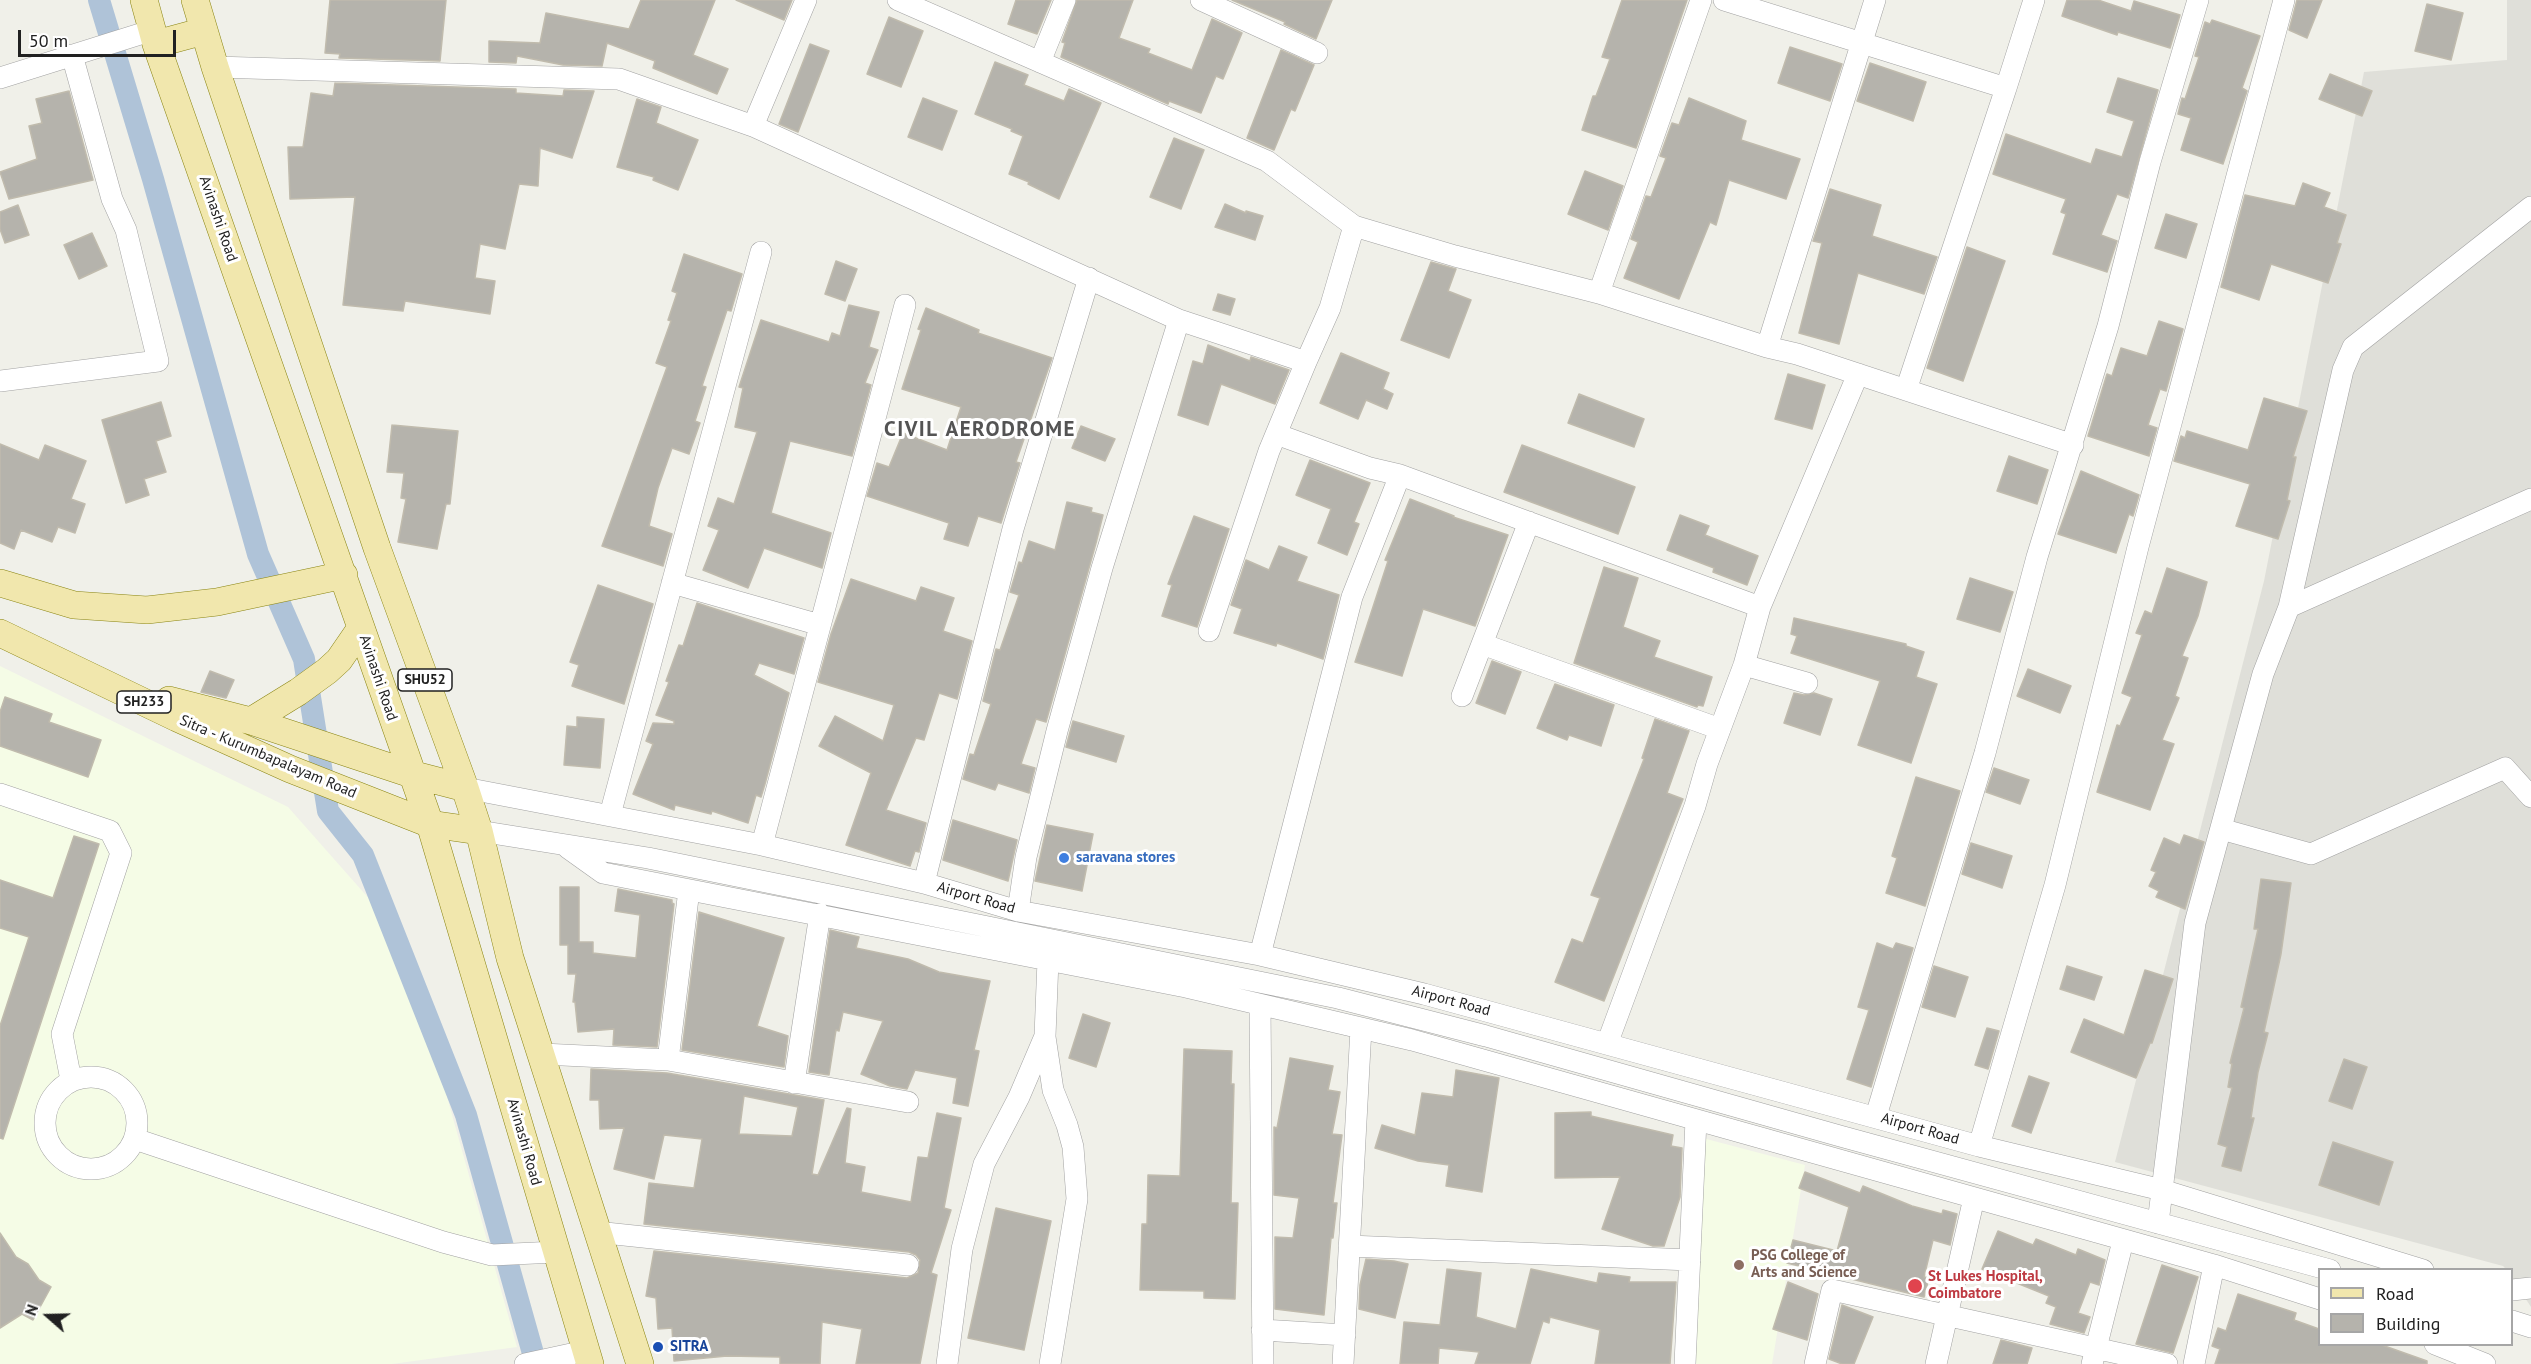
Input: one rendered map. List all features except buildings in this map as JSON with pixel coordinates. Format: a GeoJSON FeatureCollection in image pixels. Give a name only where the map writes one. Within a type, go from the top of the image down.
{"type":"FeatureCollection","features":[{"type":"Feature","properties":{"kind":"main road","name":"Avinashi Road"},"geometry":{"type":"LineString","coordinates":[[144,0],[153,35],[332,578],[361,628],[430,824],[587,1357]]}},
{"type":"Feature","properties":{"kind":"main road","name":"SHU52"},"geometry":{"type":"LineString","coordinates":[[195,0],[215,67],[377,548],[465,788],[510,958],[640,1364]]}},
{"type":"Feature","properties":{"kind":"main road"},"geometry":{"type":"LineString","coordinates":[[153,35],[204,31]]}},
{"type":"Feature","properties":{"kind":"main road"},"geometry":{"type":"LineString","coordinates":[[0,583],[74,605],[147,610],[229,600],[332,578]]}},
{"type":"Feature","properties":{"kind":"main road","name":"Sitra - Kurumbapalayam Road"},"geometry":{"type":"LineString","coordinates":[[0,619],[156,696],[260,724],[411,774],[465,788]]}},
{"type":"Feature","properties":{"kind":"main road"},"geometry":{"type":"LineString","coordinates":[[260,724],[339,660],[361,628]]}},
{"type":"Feature","properties":{"kind":"main road","name":"Sitra - Kurumbapalayam Road"},"geometry":{"type":"LineString","coordinates":[[0,633],[177,718],[290,769],[430,824],[478,831]]}},
{"type":"Feature","properties":{"kind":"street"},"geometry":{"type":"LineString","coordinates":[[753,126],[806,0]]}},
{"type":"Feature","properties":{"kind":"street"},"geometry":{"type":"LineString","coordinates":[[898,0],[1267,161],[1354,226],[1599,293],[1767,347],[1797,354],[2073,445]]}},
{"type":"Feature","properties":{"kind":"street"},"geometry":{"type":"LineString","coordinates":[[1040,62],[1065,0]]}},
{"type":"Feature","properties":{"kind":"street"},"geometry":{"type":"LineString","coordinates":[[1201,0],[1317,53]]}},
{"type":"Feature","properties":{"kind":"street"},"geometry":{"type":"LineString","coordinates":[[1599,293],[1701,0]]}},
{"type":"Feature","properties":{"kind":"street"},"geometry":{"type":"LineString","coordinates":[[1724,0],[2006,88]]}},
{"type":"Feature","properties":{"kind":"street"},"geometry":{"type":"LineString","coordinates":[[1767,347],[1875,0]]}},
{"type":"Feature","properties":{"kind":"street"},"geometry":{"type":"LineString","coordinates":[[1906,390],[2034,0]]}},
{"type":"Feature","properties":{"kind":"street"},"geometry":{"type":"LineString","coordinates":[[1876,1116],[1985,753],[2037,556],[2108,326],[2150,162],[2198,0]]}},
{"type":"Feature","properties":{"kind":"street"},"geometry":{"type":"LineString","coordinates":[[1979,1146],[2055,885],[2138,546],[2284,0]]}},
{"type":"Feature","properties":{"kind":"street"},"geometry":{"type":"LineString","coordinates":[[0,78],[75,55],[153,35]]}},
{"type":"Feature","properties":{"kind":"street"},"geometry":{"type":"LineString","coordinates":[[0,381],[158,361],[126,230],[112,199],[75,55]]}},
{"type":"Feature","properties":{"kind":"street"},"geometry":{"type":"LineString","coordinates":[[215,67],[619,79],[753,126],[1179,320],[1306,362]]}},
{"type":"Feature","properties":{"kind":"street"},"geometry":{"type":"LineString","coordinates":[[2158,1223],[2195,923],[2263,674],[2289,607],[2343,370],[2353,347],[2531,207]]}},
{"type":"Feature","properties":{"kind":"street"},"geometry":{"type":"LineString","coordinates":[[1209,631],[1276,434],[1330,308],[1354,226]]}},
{"type":"Feature","properties":{"kind":"street"},"geometry":{"type":"LineString","coordinates":[[610,815],[761,252]]}},
{"type":"Feature","properties":{"kind":"street"},"geometry":{"type":"LineString","coordinates":[[924,883],[1013,529],[1089,278]]}},
{"type":"Feature","properties":{"kind":"street"},"geometry":{"type":"LineString","coordinates":[[762,845],[905,305]]}},
{"type":"Feature","properties":{"kind":"street"},"geometry":{"type":"LineString","coordinates":[[1018,911],[1026,857],[1057,731],[1102,568],[1179,320]]}},
{"type":"Feature","properties":{"kind":"street"},"geometry":{"type":"LineString","coordinates":[[1607,1044],[1695,806],[1707,764],[1744,665],[1760,607],[1858,374]]}},
{"type":"Feature","properties":{"kind":"street"},"geometry":{"type":"LineString","coordinates":[[1276,434],[1529,522],[1760,607]]}},
{"type":"Feature","properties":{"kind":"street"},"geometry":{"type":"LineString","coordinates":[[1260,955],[1352,597],[1400,476]]}},
{"type":"Feature","properties":{"kind":"street"},"geometry":{"type":"LineString","coordinates":[[2289,607],[2531,499]]}},
{"type":"Feature","properties":{"kind":"street"},"geometry":{"type":"LineString","coordinates":[[1461,696],[1529,522]]}},
{"type":"Feature","properties":{"kind":"street"},"geometry":{"type":"LineString","coordinates":[[672,583],[820,625]]}},
{"type":"Feature","properties":{"kind":"street"},"geometry":{"type":"LineString","coordinates":[[1482,644],[1720,729]]}},
{"type":"Feature","properties":{"kind":"street"},"geometry":{"type":"LineString","coordinates":[[1744,665],[1807,683]]}},
{"type":"Feature","properties":{"kind":"street"},"geometry":{"type":"LineString","coordinates":[[2221,829],[2311,854],[2505,768],[2531,797]]}},
{"type":"Feature","properties":{"kind":"street","name":"Airport Road"},"geometry":{"type":"LineString","coordinates":[[465,788],[762,845],[924,883],[1018,911],[1260,955],[1424,993],[1979,1146],[2162,1190],[2420,1268]]}},
{"type":"Feature","properties":{"kind":"street"},"geometry":{"type":"LineString","coordinates":[[0,794],[110,831],[121,853],[62,1034],[71,1080]]}},
{"type":"Feature","properties":{"kind":"street","name":"Airport Road"},"geometry":{"type":"LineString","coordinates":[[478,831],[648,858],[1338,998],[1486,1036],[2326,1268]]}},
{"type":"Feature","properties":{"kind":"street"},"geometry":{"type":"LineString","coordinates":[[565,846],[603,873],[1186,987],[1412,1040],[2214,1265],[2318,1299]]}},
{"type":"Feature","properties":{"kind":"street"},"geometry":{"type":"LineString","coordinates":[[668,1060],[689,890]]}},
{"type":"Feature","properties":{"kind":"street"},"geometry":{"type":"LineString","coordinates":[[794,1083],[820,914]]}},
{"type":"Feature","properties":{"kind":"street"},"geometry":{"type":"LineString","coordinates":[[1048,960],[1045,1036],[1053,1090],[1073,1147],[1077,1199],[1050,1364]]}},
{"type":"Feature","properties":{"kind":"street"},"geometry":{"type":"LineString","coordinates":[[1260,1005],[1263,1364]]}},
{"type":"Feature","properties":{"kind":"street"},"geometry":{"type":"LineString","coordinates":[[1343,1364],[1361,1028]]}},
{"type":"Feature","properties":{"kind":"street"},"geometry":{"type":"LineString","coordinates":[[947,1364],[962,1249],[984,1164],[1019,1097],[1045,1036]]}},
{"type":"Feature","properties":{"kind":"street"},"geometry":{"type":"LineString","coordinates":[[542,1054],[668,1060],[908,1102]]}},
{"type":"Feature","properties":{"kind":"street"},"geometry":{"type":"LineString","coordinates":[[89,1076],[107,1079],[123,1089],[133,1103],[138,1121],[135,1139],[125,1155],[110,1166],[92,1170],[74,1167],[58,1158],[48,1143],[44,1125],[47,1106],[56,1091],[71,1080],[89,1076]]}},
{"type":"Feature","properties":{"kind":"street"},"geometry":{"type":"LineString","coordinates":[[1685,1364],[1695,1120]]}},
{"type":"Feature","properties":{"kind":"street"},"geometry":{"type":"LineString","coordinates":[[135,1139],[443,1242],[492,1255],[556,1252]]}},
{"type":"Feature","properties":{"kind":"street"},"geometry":{"type":"LineString","coordinates":[[1936,1364],[1974,1198]]}},
{"type":"Feature","properties":{"kind":"street"},"geometry":{"type":"LineString","coordinates":[[596,1232],[908,1265]]}},
{"type":"Feature","properties":{"kind":"street"},"geometry":{"type":"LineString","coordinates":[[2094,1355],[2123,1241]]}},
{"type":"Feature","properties":{"kind":"street"},"geometry":{"type":"LineString","coordinates":[[1349,1246],[1690,1260]]}},
{"type":"Feature","properties":{"kind":"street"},"geometry":{"type":"LineString","coordinates":[[2193,1364],[2214,1265]]}},
{"type":"Feature","properties":{"kind":"street"},"geometry":{"type":"LineString","coordinates":[[2513,1290],[2531,1288]]}},
{"type":"Feature","properties":{"kind":"street"},"geometry":{"type":"LineString","coordinates":[[1815,1364],[1832,1290],[1948,1315],[2094,1355],[2167,1364]]}},
{"type":"Feature","properties":{"kind":"street"},"geometry":{"type":"LineString","coordinates":[[2513,1322],[2531,1327]]}},
{"type":"Feature","properties":{"kind":"street"},"geometry":{"type":"LineString","coordinates":[[1262,1330],[1345,1335]]}},
{"type":"Feature","properties":{"kind":"street"},"geometry":{"type":"LineString","coordinates":[[2431,1364],[2435,1346]]}},
{"type":"Feature","properties":{"kind":"street"},"geometry":{"type":"LineString","coordinates":[[2438,1346],[2485,1364]]}},
{"type":"Feature","properties":{"kind":"street"},"geometry":{"type":"LineString","coordinates":[[525,1364],[550,1359],[587,1357]]}},
{"type":"Feature","properties":{"kind":"shaded area"},"geometry":{"type":"Polygon","coordinates":[[[2507,0],[2531,0],[2531,1307],[2513,1280],[2513,1268],[2505,1268],[2115,1162],[2264,581],[2364,72],[2507,60],[2507,0]]]}},
{"type":"Feature","properties":{"kind":"shaded area"},"geometry":{"type":"Polygon","coordinates":[[[0,666],[288,807],[402,936],[517,1347],[392,1364],[0,1364],[0,666]]]}},
{"type":"Feature","properties":{"kind":"shaded area","name":"PSG College of Arts and Science"},"geometry":{"type":"Polygon","coordinates":[[[1695,1136],[1805,1165],[1772,1364],[1684,1364],[1695,1136]]]}},
{"type":"Feature","properties":{"kind":"waterway"},"geometry":{"type":"LineString","coordinates":[[99,0],[153,179],[258,554],[304,659],[328,811],[363,855],[466,1115],[536,1364]]}},
{"type":"Feature","properties":{"kind":"place","name":"saravana stores"},"geometry":{"type":"Point","coordinates":[1064,858]}},
{"type":"Feature","properties":{"kind":"place","name":"PSG College of Arts and Science"},"geometry":{"type":"Point","coordinates":[1739,1265]}},
{"type":"Feature","properties":{"kind":"place","name":"St Lukes Hospital, Coimbatore"},"geometry":{"type":"Point","coordinates":[1915,1286]}},
{"type":"Feature","properties":{"kind":"place","name":"SITRA"},"geometry":{"type":"Point","coordinates":[658,1347]}},
{"type":"Feature","properties":{"kind":"district","name":"CIVIL AERODROME"},"geometry":{"type":"Point","coordinates":[980,430]}}]}
